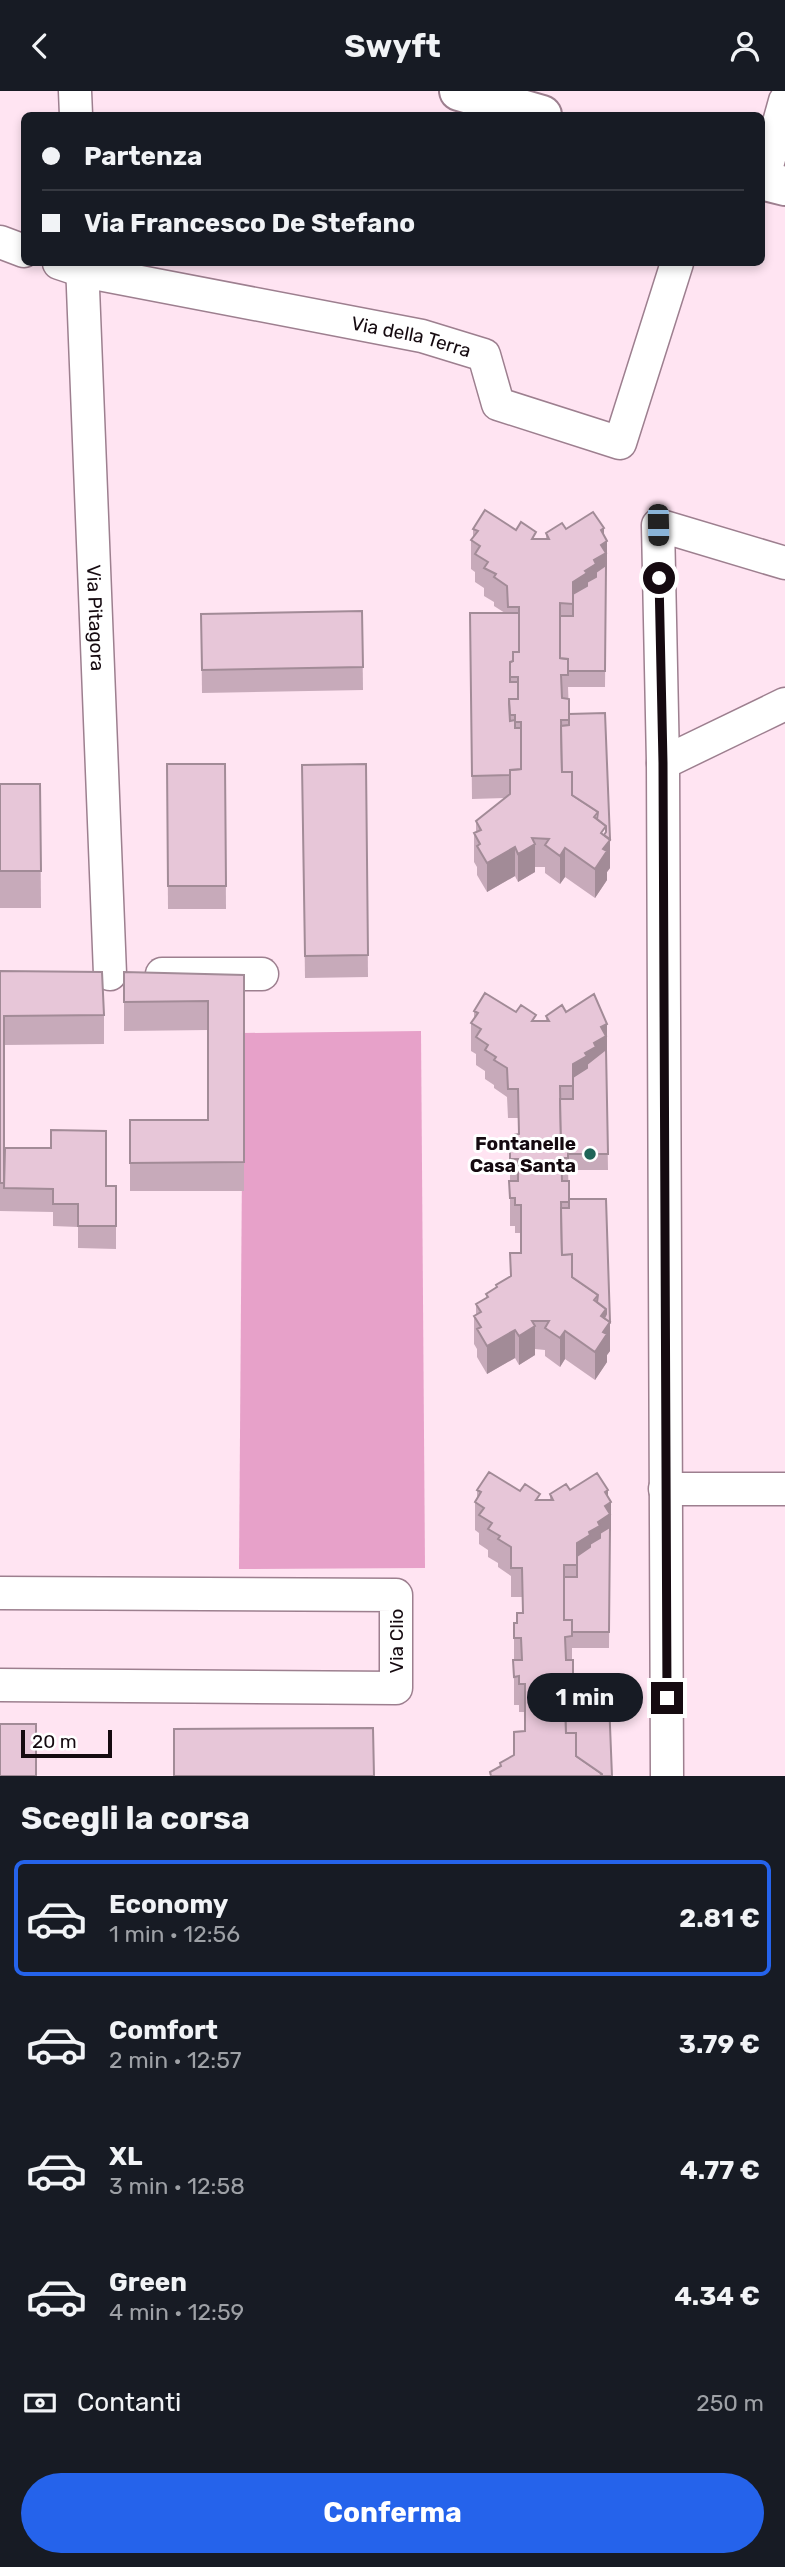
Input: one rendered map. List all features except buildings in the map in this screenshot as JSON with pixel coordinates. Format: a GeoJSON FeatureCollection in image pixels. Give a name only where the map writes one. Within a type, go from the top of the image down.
{"type":"FeatureCollection","features":[{"type":"Feature","properties":{"kind":"main road"},"geometry":{"type":"LineString","coordinates":[[459,91],[521,104]]}},
{"type":"Feature","properties":{"kind":"street"},"geometry":{"type":"LineString","coordinates":[[75,91],[76,112]]}},
{"type":"Feature","properties":{"kind":"street"},"geometry":{"type":"LineString","coordinates":[[770,182],[785,101]]}},
{"type":"Feature","properties":{"kind":"street"},"geometry":{"type":"LineString","coordinates":[[0,242],[21,249]]}},
{"type":"Feature","properties":{"kind":"street","name":"Via Pitagora"},"geometry":{"type":"LineString","coordinates":[[75,266],[97,974],[262,974]]}},
{"type":"Feature","properties":{"kind":"street","name":"Via della Terra"},"geometry":{"type":"LineString","coordinates":[[80,266],[422,336],[484,355],[498,404],[620,443],[676,266]]}},
{"type":"Feature","properties":{"kind":"street"},"geometry":{"type":"LineString","coordinates":[[667,1776],[663,763],[658,525],[785,563]]}},
{"type":"Feature","properties":{"kind":"street"},"geometry":{"type":"LineString","coordinates":[[663,763],[785,704]]}},
{"type":"Feature","properties":{"kind":"street"},"geometry":{"type":"LineString","coordinates":[[665,1489],[785,1489]]}},
{"type":"Feature","properties":{"kind":"street","name":"Via Clio"},"geometry":{"type":"LineString","coordinates":[[0,1593],[396,1595],[396,1688],[0,1685]]}},
{"type":"Feature","properties":{"kind":"shaded area"},"geometry":{"type":"Polygon","coordinates":[[[421,1031],[425,1568],[239,1569],[243,1033],[421,1031]]]}},
{"type":"Feature","properties":{"kind":"place","name":"Fontanelle Casa Santa"},"geometry":{"type":"Point","coordinates":[590,1154]}},
{"type":"Feature","properties":{"kind":"route"},"geometry":{"type":"LineString","coordinates":[[659,578],[663,763],[667,1698]]}}]}
